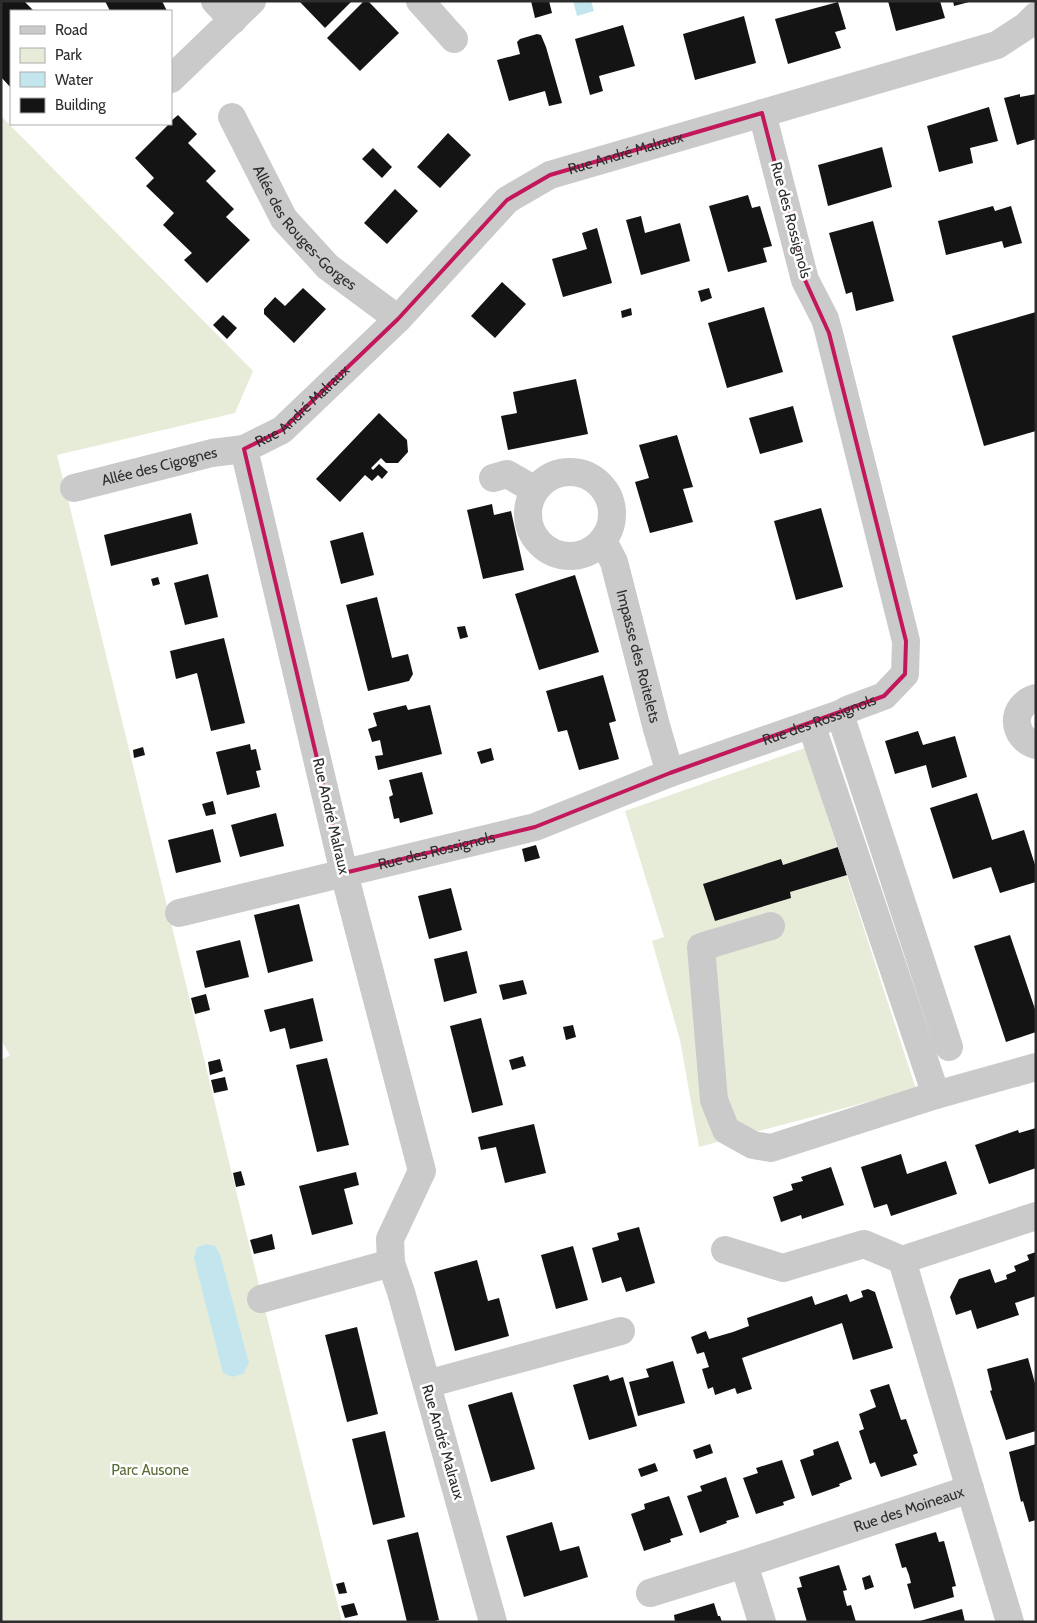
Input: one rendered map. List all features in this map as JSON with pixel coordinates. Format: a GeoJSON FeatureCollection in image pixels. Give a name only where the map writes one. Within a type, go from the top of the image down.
{"type":"FeatureCollection","features":[{"type":"Feature","properties":{"kind":"street"},"geometry":{"type":"LineString","coordinates":[[420,1],[454,38]]}},
{"type":"Feature","properties":{"kind":"street"},"geometry":{"type":"LineString","coordinates":[[172,78],[233,7]]}},
{"type":"Feature","properties":{"kind":"street","name":"Rue André Malraux"},"geometry":{"type":"LineString","coordinates":[[493,1622],[400,1292],[390,1263],[390,1238],[422,1171],[344,873],[244,449],[282,430],[398,319],[507,200],[550,175],[997,46],[1026,26],[1036,16]]}},
{"type":"Feature","properties":{"kind":"street","name":"Rue des Rossignols"},"geometry":{"type":"LineString","coordinates":[[179,914],[535,827],[670,773],[840,714],[848,709],[884,696],[905,674],[906,641],[825,319],[805,280],[762,113]]}},
{"type":"Feature","properties":{"kind":"street","name":"Allée des Rouges-Gorges"},"geometry":{"type":"LineString","coordinates":[[232,117],[284,219],[328,267],[398,319]]}},
{"type":"Feature","properties":{"kind":"street","name":"Allée des Cigognes"},"geometry":{"type":"LineString","coordinates":[[74,488],[212,453],[244,449]]}},
{"type":"Feature","properties":{"kind":"street"},"geometry":{"type":"LineString","coordinates":[[570,472],[590,476],[606,492],[611,505],[612,520],[603,541],[587,552],[574,555],[561,555],[548,549],[538,541],[531,529],[528,516],[535,490],[544,481],[556,474],[570,472]]}},
{"type":"Feature","properties":{"kind":"street"},"geometry":{"type":"LineString","coordinates":[[493,478],[507,474],[535,490]]}},
{"type":"Feature","properties":{"kind":"street","name":"Impasse des Roitelets"},"geometry":{"type":"LineString","coordinates":[[603,541],[614,562],[670,773]]}},
{"type":"Feature","properties":{"kind":"street"},"geometry":{"type":"LineString","coordinates":[[1036,698],[1024,703],[1018,713],[1016,724],[1022,736],[1036,745]]}},
{"type":"Feature","properties":{"kind":"street"},"geometry":{"type":"LineString","coordinates":[[840,714],[949,1047]]}},
{"type":"Feature","properties":{"kind":"street"},"geometry":{"type":"LineString","coordinates":[[811,724],[936,1095]]}},
{"type":"Feature","properties":{"kind":"street"},"geometry":{"type":"LineString","coordinates":[[771,926],[701,947],[714,1100],[726,1130],[753,1145],[771,1148],[936,1095],[1036,1067]]}},
{"type":"Feature","properties":{"kind":"street"},"geometry":{"type":"LineString","coordinates":[[725,1250],[783,1268],[864,1244],[902,1260],[1036,1216]]}},
{"type":"Feature","properties":{"kind":"street"},"geometry":{"type":"LineString","coordinates":[[902,1260],[970,1489]]}},
{"type":"Feature","properties":{"kind":"street"},"geometry":{"type":"LineString","coordinates":[[261,1299],[390,1263]]}},
{"type":"Feature","properties":{"kind":"street"},"geometry":{"type":"LineString","coordinates":[[426,1384],[621,1331]]}},
{"type":"Feature","properties":{"kind":"street","name":"Rue des Moineaux"},"geometry":{"type":"LineString","coordinates":[[650,1593],[970,1489],[1010,1622]]}},
{"type":"Feature","properties":{"kind":"street"},"geometry":{"type":"LineString","coordinates":[[744,1564],[762,1622]]}},
{"type":"Feature","properties":{"kind":"highlighted area"},"geometry":{"type":"Polygon","coordinates":[[[762,113],[805,280],[829,333],[906,641],[905,674],[884,696],[670,773],[535,827],[344,873],[244,449],[282,430],[398,319],[507,200],[550,175],[762,113]]]}},
{"type":"Feature","properties":{"kind":"green space","name":"Parc Ausone"},"geometry":{"type":"Polygon","coordinates":[[[1,116],[253,371],[235,413],[57,455],[342,1622],[1,1622],[1,1060],[10,1055],[1,1040],[1,116]]]}},
{"type":"Feature","properties":{"kind":"green space"},"geometry":{"type":"Polygon","coordinates":[[[805,748],[916,1089],[699,1147],[680,1040],[652,941],[664,937],[625,811],[805,748]]]}},
{"type":"Feature","properties":{"kind":"water"},"geometry":{"type":"Polygon","coordinates":[[[573,1],[591,1],[594,11],[577,16],[573,1]]]}},
{"type":"Feature","properties":{"kind":"water"},"geometry":{"type":"Polygon","coordinates":[[[207,1244],[215,1246],[220,1254],[249,1363],[243,1374],[232,1377],[223,1373],[194,1258],[197,1247],[207,1244]]]}},
{"type":"Feature","properties":{"kind":"building"},"geometry":{"type":"Polygon","coordinates":[[[1,1],[24,1],[33,10],[10,10],[10,87],[1,77],[1,1]]]}},
{"type":"Feature","properties":{"kind":"building"},"geometry":{"type":"Polygon","coordinates":[[[105,1],[162,1],[166,10],[110,10],[105,1]]]}},
{"type":"Feature","properties":{"kind":"building"},"geometry":{"type":"Polygon","coordinates":[[[299,1],[352,1],[325,28],[299,1]]]}},
{"type":"Feature","properties":{"kind":"building"},"geometry":{"type":"Polygon","coordinates":[[[364,1],[368,1],[399,33],[360,71],[327,38],[364,1]]]}},
{"type":"Feature","properties":{"kind":"building"},"geometry":{"type":"Polygon","coordinates":[[[531,1],[549,1],[552,13],[535,18],[531,1]]]}},
{"type":"Feature","properties":{"kind":"building"},"geometry":{"type":"Polygon","coordinates":[[[888,1],[940,1],[945,18],[896,31],[888,1]]]}},
{"type":"Feature","properties":{"kind":"building"},"geometry":{"type":"Polygon","coordinates":[[[953,1],[969,1],[969,2],[954,6],[953,1]]]}},
{"type":"Feature","properties":{"kind":"building"},"geometry":{"type":"Polygon","coordinates":[[[838,2],[846,29],[835,32],[841,48],[788,64],[775,19],[838,2]]]}},
{"type":"Feature","properties":{"kind":"building"},"geometry":{"type":"Polygon","coordinates":[[[744,16],[756,63],[695,80],[683,34],[744,16]]]}},
{"type":"Feature","properties":{"kind":"building"},"geometry":{"type":"Polygon","coordinates":[[[623,25],[635,66],[599,76],[603,91],[590,95],[575,39],[623,25]]]}},
{"type":"Feature","properties":{"kind":"building"},"geometry":{"type":"Polygon","coordinates":[[[537,34],[541,35],[546,47],[562,103],[549,106],[545,91],[509,101],[497,60],[520,54],[517,42],[520,39],[537,34]]]}},
{"type":"Feature","properties":{"kind":"building"},"geometry":{"type":"Polygon","coordinates":[[[1020,94],[1020,97],[1036,94],[1036,139],[1017,145],[1004,98],[1020,94]]]}},
{"type":"Feature","properties":{"kind":"building"},"geometry":{"type":"Polygon","coordinates":[[[989,107],[998,141],[970,148],[973,163],[939,172],[927,126],[989,107]]]}},
{"type":"Feature","properties":{"kind":"building"},"geometry":{"type":"Polygon","coordinates":[[[178,115],[197,134],[188,143],[216,171],[206,181],[234,209],[226,217],[250,240],[207,283],[184,260],[192,253],[163,225],[174,213],[146,186],[154,178],[135,158],[168,125],[172,125],[172,120],[178,115]]]}},
{"type":"Feature","properties":{"kind":"building"},"geometry":{"type":"Polygon","coordinates":[[[448,133],[471,155],[440,188],[417,167],[448,133]]]}},
{"type":"Feature","properties":{"kind":"building"},"geometry":{"type":"Polygon","coordinates":[[[882,147],[892,187],[828,206],[818,165],[882,147]]]}},
{"type":"Feature","properties":{"kind":"building"},"geometry":{"type":"Polygon","coordinates":[[[373,148],[392,167],[382,178],[362,159],[373,148]]]}},
{"type":"Feature","properties":{"kind":"building"},"geometry":{"type":"Polygon","coordinates":[[[395,189],[418,211],[387,244],[364,223],[395,189]]]}},
{"type":"Feature","properties":{"kind":"building"},"geometry":{"type":"Polygon","coordinates":[[[748,195],[752,208],[760,206],[772,246],[763,248],[767,262],[728,272],[709,206],[748,195]]]}},
{"type":"Feature","properties":{"kind":"building"},"geometry":{"type":"Polygon","coordinates":[[[993,206],[995,211],[1011,206],[1022,243],[1004,248],[1002,241],[946,255],[938,221],[993,206]]]}},
{"type":"Feature","properties":{"kind":"building"},"geometry":{"type":"Polygon","coordinates":[[[641,216],[645,233],[680,223],[690,261],[641,275],[626,220],[641,216]]]}},
{"type":"Feature","properties":{"kind":"building"},"geometry":{"type":"Polygon","coordinates":[[[873,221],[894,301],[856,311],[852,292],[846,294],[829,233],[873,221]]]}},
{"type":"Feature","properties":{"kind":"building"},"geometry":{"type":"Polygon","coordinates":[[[597,228],[612,283],[563,297],[552,259],[587,249],[582,233],[597,228]]]}},
{"type":"Feature","properties":{"kind":"building"},"geometry":{"type":"Polygon","coordinates":[[[502,282],[526,304],[495,338],[471,316],[502,282]]]}},
{"type":"Feature","properties":{"kind":"building"},"geometry":{"type":"Polygon","coordinates":[[[303,288],[326,309],[294,343],[264,314],[264,309],[275,297],[285,306],[303,288]]]}},
{"type":"Feature","properties":{"kind":"building"},"geometry":{"type":"Polygon","coordinates":[[[709,288],[712,298],[701,302],[698,291],[709,288]]]}},
{"type":"Feature","properties":{"kind":"building"},"geometry":{"type":"Polygon","coordinates":[[[764,307],[783,372],[727,388],[708,323],[764,307]]]}},
{"type":"Feature","properties":{"kind":"building"},"geometry":{"type":"Polygon","coordinates":[[[631,308],[632,315],[622,318],[621,311],[631,308]]]}},
{"type":"Feature","properties":{"kind":"building"},"geometry":{"type":"Polygon","coordinates":[[[1036,312],[1036,431],[984,446],[952,336],[1036,312]]]}},
{"type":"Feature","properties":{"kind":"building"},"geometry":{"type":"Polygon","coordinates":[[[223,315],[237,328],[227,339],[213,325],[223,315]]]}},
{"type":"Feature","properties":{"kind":"building"},"geometry":{"type":"Polygon","coordinates":[[[576,379],[588,434],[508,450],[501,416],[517,413],[513,392],[576,379]]]}},
{"type":"Feature","properties":{"kind":"building"},"geometry":{"type":"Polygon","coordinates":[[[793,406],[803,442],[760,454],[749,418],[793,406]]]}},
{"type":"Feature","properties":{"kind":"building"},"geometry":{"type":"Polygon","coordinates":[[[379,413],[407,440],[408,452],[398,463],[386,463],[381,458],[371,468],[373,470],[379,464],[388,472],[382,479],[378,475],[372,481],[365,475],[340,502],[316,479],[379,413]]]}},
{"type":"Feature","properties":{"kind":"building"},"geometry":{"type":"Polygon","coordinates":[[[677,435],[693,487],[683,489],[693,522],[650,533],[635,482],[649,478],[639,445],[677,435]]]}},
{"type":"Feature","properties":{"kind":"building"},"geometry":{"type":"Polygon","coordinates":[[[492,504],[494,515],[511,511],[524,570],[483,579],[467,510],[492,504]]]}},
{"type":"Feature","properties":{"kind":"building"},"geometry":{"type":"Polygon","coordinates":[[[821,508],[843,587],[796,600],[774,521],[821,508]]]}},
{"type":"Feature","properties":{"kind":"building"},"geometry":{"type":"Polygon","coordinates":[[[191,513],[198,544],[111,566],[104,535],[191,513]]]}},
{"type":"Feature","properties":{"kind":"building"},"geometry":{"type":"Polygon","coordinates":[[[363,532],[374,575],[341,584],[330,541],[363,532]]]}},
{"type":"Feature","properties":{"kind":"building"},"geometry":{"type":"Polygon","coordinates":[[[208,574],[218,617],[185,625],[174,583],[208,574]]]}},
{"type":"Feature","properties":{"kind":"building"},"geometry":{"type":"Polygon","coordinates":[[[575,575],[599,652],[539,670],[515,594],[575,575]]]}},
{"type":"Feature","properties":{"kind":"building"},"geometry":{"type":"Polygon","coordinates":[[[158,577],[160,584],[153,586],[151,579],[158,577]]]}},
{"type":"Feature","properties":{"kind":"building"},"geometry":{"type":"Polygon","coordinates":[[[377,597],[392,658],[408,654],[413,674],[409,681],[368,691],[346,605],[377,597]]]}},
{"type":"Feature","properties":{"kind":"building"},"geometry":{"type":"Polygon","coordinates":[[[465,626],[468,637],[460,639],[457,627],[465,626]]]}},
{"type":"Feature","properties":{"kind":"building"},"geometry":{"type":"Polygon","coordinates":[[[224,638],[245,723],[211,731],[197,673],[176,679],[170,651],[224,638]]]}},
{"type":"Feature","properties":{"kind":"building"},"geometry":{"type":"Polygon","coordinates":[[[603,675],[616,721],[609,723],[619,759],[579,770],[567,730],[558,732],[546,691],[603,675]]]}},
{"type":"Feature","properties":{"kind":"building"},"geometry":{"type":"Polygon","coordinates":[[[406,705],[408,710],[430,705],[442,754],[378,770],[375,756],[383,755],[380,740],[372,742],[368,729],[377,726],[373,713],[406,705]]]}},
{"type":"Feature","properties":{"kind":"building"},"geometry":{"type":"Polygon","coordinates":[[[918,731],[923,745],[955,736],[967,777],[932,788],[926,765],[895,774],[885,741],[918,731]]]}},
{"type":"Feature","properties":{"kind":"building"},"geometry":{"type":"Polygon","coordinates":[[[250,744],[251,750],[256,749],[261,770],[256,771],[260,787],[227,795],[216,752],[250,744]]]}},
{"type":"Feature","properties":{"kind":"building"},"geometry":{"type":"Polygon","coordinates":[[[143,747],[145,755],[134,758],[133,750],[143,747]]]}},
{"type":"Feature","properties":{"kind":"building"},"geometry":{"type":"Polygon","coordinates":[[[491,748],[494,760],[481,764],[477,752],[491,748]]]}},
{"type":"Feature","properties":{"kind":"building"},"geometry":{"type":"Polygon","coordinates":[[[422,772],[433,814],[400,823],[399,818],[394,819],[389,797],[393,795],[389,780],[422,772]]]}},
{"type":"Feature","properties":{"kind":"building"},"geometry":{"type":"Polygon","coordinates":[[[977,793],[992,840],[1024,830],[1036,868],[1036,882],[1000,893],[991,867],[953,879],[930,808],[977,793]]]}},
{"type":"Feature","properties":{"kind":"building"},"geometry":{"type":"Polygon","coordinates":[[[213,801],[216,814],[206,816],[202,804],[213,801]]]}},
{"type":"Feature","properties":{"kind":"building"},"geometry":{"type":"Polygon","coordinates":[[[276,813],[284,846],[240,857],[231,825],[276,813]]]}},
{"type":"Feature","properties":{"kind":"building"},"geometry":{"type":"Polygon","coordinates":[[[213,829],[221,862],[176,873],[168,840],[213,829]]]}},
{"type":"Feature","properties":{"kind":"building"},"geometry":{"type":"Polygon","coordinates":[[[536,845],[540,858],[525,862],[522,849],[536,845]]]}},
{"type":"Feature","properties":{"kind":"building"},"geometry":{"type":"Polygon","coordinates":[[[838,847],[847,875],[790,892],[791,898],[715,921],[703,884],[781,859],[783,865],[838,847]]]}},
{"type":"Feature","properties":{"kind":"building"},"geometry":{"type":"Polygon","coordinates":[[[451,888],[462,930],[429,939],[418,896],[451,888]]]}},
{"type":"Feature","properties":{"kind":"building"},"geometry":{"type":"Polygon","coordinates":[[[299,904],[313,961],[268,973],[254,915],[299,904]]]}},
{"type":"Feature","properties":{"kind":"building"},"geometry":{"type":"Polygon","coordinates":[[[1010,935],[1036,1012],[1036,1032],[1006,1042],[974,946],[1010,935]]]}},
{"type":"Feature","properties":{"kind":"building"},"geometry":{"type":"Polygon","coordinates":[[[240,940],[249,977],[205,988],[196,951],[240,940]]]}},
{"type":"Feature","properties":{"kind":"building"},"geometry":{"type":"Polygon","coordinates":[[[467,951],[477,993],[444,1002],[434,959],[467,951]]]}},
{"type":"Feature","properties":{"kind":"building"},"geometry":{"type":"Polygon","coordinates":[[[523,980],[527,994],[503,1000],[499,985],[523,980]]]}},
{"type":"Feature","properties":{"kind":"building"},"geometry":{"type":"Polygon","coordinates":[[[206,994],[210,1010],[195,1014],[191,998],[206,994]]]}},
{"type":"Feature","properties":{"kind":"building"},"geometry":{"type":"Polygon","coordinates":[[[313,998],[323,1041],[290,1049],[285,1028],[270,1032],[264,1010],[313,998]]]}},
{"type":"Feature","properties":{"kind":"building"},"geometry":{"type":"Polygon","coordinates":[[[481,1018],[503,1105],[472,1113],[450,1026],[481,1018]]]}},
{"type":"Feature","properties":{"kind":"building"},"geometry":{"type":"Polygon","coordinates":[[[573,1025],[576,1037],[566,1040],[563,1027],[573,1025]]]}},
{"type":"Feature","properties":{"kind":"building"},"geometry":{"type":"Polygon","coordinates":[[[523,1056],[526,1066],[512,1070],[509,1060],[523,1056]]]}},
{"type":"Feature","properties":{"kind":"building"},"geometry":{"type":"Polygon","coordinates":[[[327,1058],[349,1145],[317,1152],[296,1065],[327,1058]]]}},
{"type":"Feature","properties":{"kind":"building"},"geometry":{"type":"Polygon","coordinates":[[[220,1059],[223,1071],[210,1075],[208,1062],[220,1059]]]}},
{"type":"Feature","properties":{"kind":"building"},"geometry":{"type":"Polygon","coordinates":[[[225,1077],[228,1090],[214,1093],[211,1080],[225,1077]]]}},
{"type":"Feature","properties":{"kind":"building"},"geometry":{"type":"Polygon","coordinates":[[[534,1124],[546,1173],[505,1183],[496,1147],[481,1150],[478,1137],[534,1124]]]}},
{"type":"Feature","properties":{"kind":"building"},"geometry":{"type":"Polygon","coordinates":[[[1036,1128],[1036,1168],[989,1184],[975,1145],[1018,1130],[1019,1133],[1036,1128]]]}},
{"type":"Feature","properties":{"kind":"building"},"geometry":{"type":"Polygon","coordinates":[[[901,1154],[907,1174],[946,1161],[957,1194],[891,1216],[887,1204],[874,1208],[861,1167],[901,1154]]]}},
{"type":"Feature","properties":{"kind":"building"},"geometry":{"type":"Polygon","coordinates":[[[831,1167],[844,1205],[802,1219],[801,1215],[781,1222],[773,1197],[793,1190],[791,1184],[803,1181],[801,1177],[831,1167]]]}},
{"type":"Feature","properties":{"kind":"building"},"geometry":{"type":"Polygon","coordinates":[[[241,1171],[245,1185],[236,1187],[233,1173],[241,1171]]]}},
{"type":"Feature","properties":{"kind":"building"},"geometry":{"type":"Polygon","coordinates":[[[356,1172],[359,1185],[344,1189],[353,1224],[312,1235],[299,1186],[356,1172]]]}},
{"type":"Feature","properties":{"kind":"building"},"geometry":{"type":"Polygon","coordinates":[[[639,1227],[655,1283],[626,1292],[621,1277],[602,1283],[592,1248],[619,1240],[617,1233],[639,1227]]]}},
{"type":"Feature","properties":{"kind":"building"},"geometry":{"type":"Polygon","coordinates":[[[272,1234],[275,1249],[254,1254],[250,1240],[272,1234]]]}},
{"type":"Feature","properties":{"kind":"building"},"geometry":{"type":"Polygon","coordinates":[[[573,1246],[588,1300],[556,1309],[541,1255],[573,1246]]]}},
{"type":"Feature","properties":{"kind":"building"},"geometry":{"type":"Polygon","coordinates":[[[1036,1252],[1036,1296],[1015,1303],[1019,1315],[977,1329],[971,1310],[956,1315],[950,1297],[959,1279],[990,1269],[995,1283],[1007,1279],[1006,1275],[1016,1271],[1014,1266],[1029,1260],[1027,1255],[1036,1252]]]}},
{"type":"Feature","properties":{"kind":"building"},"geometry":{"type":"Polygon","coordinates":[[[477,1260],[488,1301],[499,1298],[509,1336],[455,1351],[434,1272],[477,1260]]]}},
{"type":"Feature","properties":{"kind":"building"},"geometry":{"type":"Polygon","coordinates":[[[868,1289],[875,1292],[893,1348],[853,1360],[842,1323],[742,1358],[752,1389],[737,1394],[735,1388],[715,1395],[713,1387],[708,1389],[702,1369],[709,1367],[704,1352],[697,1354],[691,1337],[706,1331],[709,1339],[733,1332],[749,1326],[747,1318],[812,1296],[815,1305],[847,1294],[850,1302],[863,1297],[861,1291],[868,1289]]]}},
{"type":"Feature","properties":{"kind":"building"},"geometry":{"type":"Polygon","coordinates":[[[357,1327],[378,1414],[347,1422],[325,1335],[357,1327]]]}},
{"type":"Feature","properties":{"kind":"building"},"geometry":{"type":"Polygon","coordinates":[[[1028,1358],[1036,1387],[1036,1431],[1006,1440],[990,1391],[992,1390],[987,1369],[1028,1358]]]}},
{"type":"Feature","properties":{"kind":"building"},"geometry":{"type":"Polygon","coordinates":[[[673,1361],[685,1403],[638,1416],[629,1382],[649,1377],[646,1369],[673,1361]]]}},
{"type":"Feature","properties":{"kind":"building"},"geometry":{"type":"Polygon","coordinates":[[[608,1375],[610,1381],[623,1377],[637,1426],[589,1440],[573,1385],[608,1375]]]}},
{"type":"Feature","properties":{"kind":"building"},"geometry":{"type":"Polygon","coordinates":[[[889,1384],[901,1420],[906,1419],[918,1453],[913,1455],[917,1465],[881,1477],[875,1462],[870,1464],[859,1431],[864,1429],[859,1414],[876,1407],[870,1390],[889,1384]]]}},
{"type":"Feature","properties":{"kind":"building"},"geometry":{"type":"Polygon","coordinates":[[[512,1392],[535,1469],[491,1482],[468,1405],[512,1392]]]}},
{"type":"Feature","properties":{"kind":"building"},"geometry":{"type":"Polygon","coordinates":[[[385,1431],[405,1517],[373,1525],[352,1439],[385,1431]]]}},
{"type":"Feature","properties":{"kind":"building"},"geometry":{"type":"Polygon","coordinates":[[[838,1441],[852,1479],[839,1484],[840,1486],[812,1496],[800,1460],[814,1455],[813,1450],[838,1441]]]}},
{"type":"Feature","properties":{"kind":"building"},"geometry":{"type":"Polygon","coordinates":[[[710,1444],[713,1453],[696,1459],[693,1450],[710,1444]]]}},
{"type":"Feature","properties":{"kind":"building"},"geometry":{"type":"Polygon","coordinates":[[[1036,1444],[1036,1520],[1029,1522],[1023,1501],[1021,1502],[1009,1452],[1036,1444]]]}},
{"type":"Feature","properties":{"kind":"building"},"geometry":{"type":"Polygon","coordinates":[[[782,1460],[795,1498],[783,1502],[784,1505],[756,1514],[743,1478],[758,1473],[756,1468],[782,1460]]]}},
{"type":"Feature","properties":{"kind":"building"},"geometry":{"type":"Polygon","coordinates":[[[655,1463],[658,1471],[641,1477],[638,1469],[655,1463]]]}},
{"type":"Feature","properties":{"kind":"building"},"geometry":{"type":"Polygon","coordinates":[[[726,1477],[739,1517],[700,1533],[687,1496],[702,1491],[700,1486],[726,1477]]]}},
{"type":"Feature","properties":{"kind":"building"},"geometry":{"type":"Polygon","coordinates":[[[669,1496],[683,1535],[670,1539],[671,1542],[644,1551],[631,1514],[645,1509],[644,1504],[669,1496]]]}},
{"type":"Feature","properties":{"kind":"building"},"geometry":{"type":"Polygon","coordinates":[[[552,1522],[560,1551],[579,1546],[588,1577],[524,1597],[506,1536],[552,1522]]]}},
{"type":"Feature","properties":{"kind":"building"},"geometry":{"type":"Polygon","coordinates":[[[418,1532],[439,1620],[430,1622],[407,1622],[387,1540],[418,1532]]]}},
{"type":"Feature","properties":{"kind":"building"},"geometry":{"type":"Polygon","coordinates":[[[936,1532],[939,1542],[944,1541],[956,1586],[952,1587],[954,1597],[914,1609],[907,1584],[911,1583],[909,1575],[906,1567],[902,1568],[895,1544],[936,1532]]]}},
{"type":"Feature","properties":{"kind":"building"},"geometry":{"type":"Polygon","coordinates":[[[839,1565],[847,1590],[843,1591],[847,1606],[851,1605],[856,1622],[807,1622],[797,1588],[802,1587],[799,1577],[839,1565]]]}},
{"type":"Feature","properties":{"kind":"building"},"geometry":{"type":"Polygon","coordinates":[[[870,1575],[874,1587],[865,1590],[862,1578],[870,1575]]]}},
{"type":"Feature","properties":{"kind":"building"},"geometry":{"type":"Polygon","coordinates":[[[344,1582],[347,1593],[339,1594],[336,1584],[344,1582]]]}},
{"type":"Feature","properties":{"kind":"building"},"geometry":{"type":"Polygon","coordinates":[[[354,1603],[358,1615],[345,1618],[341,1606],[354,1603]]]}},
{"type":"Feature","properties":{"kind":"building"},"geometry":{"type":"Polygon","coordinates":[[[714,1603],[722,1622],[675,1622],[674,1615],[714,1603]]]}},
{"type":"Feature","properties":{"kind":"building"},"geometry":{"type":"Polygon","coordinates":[[[962,1609],[965,1622],[920,1622],[920,1621],[962,1609]]]}}]}
